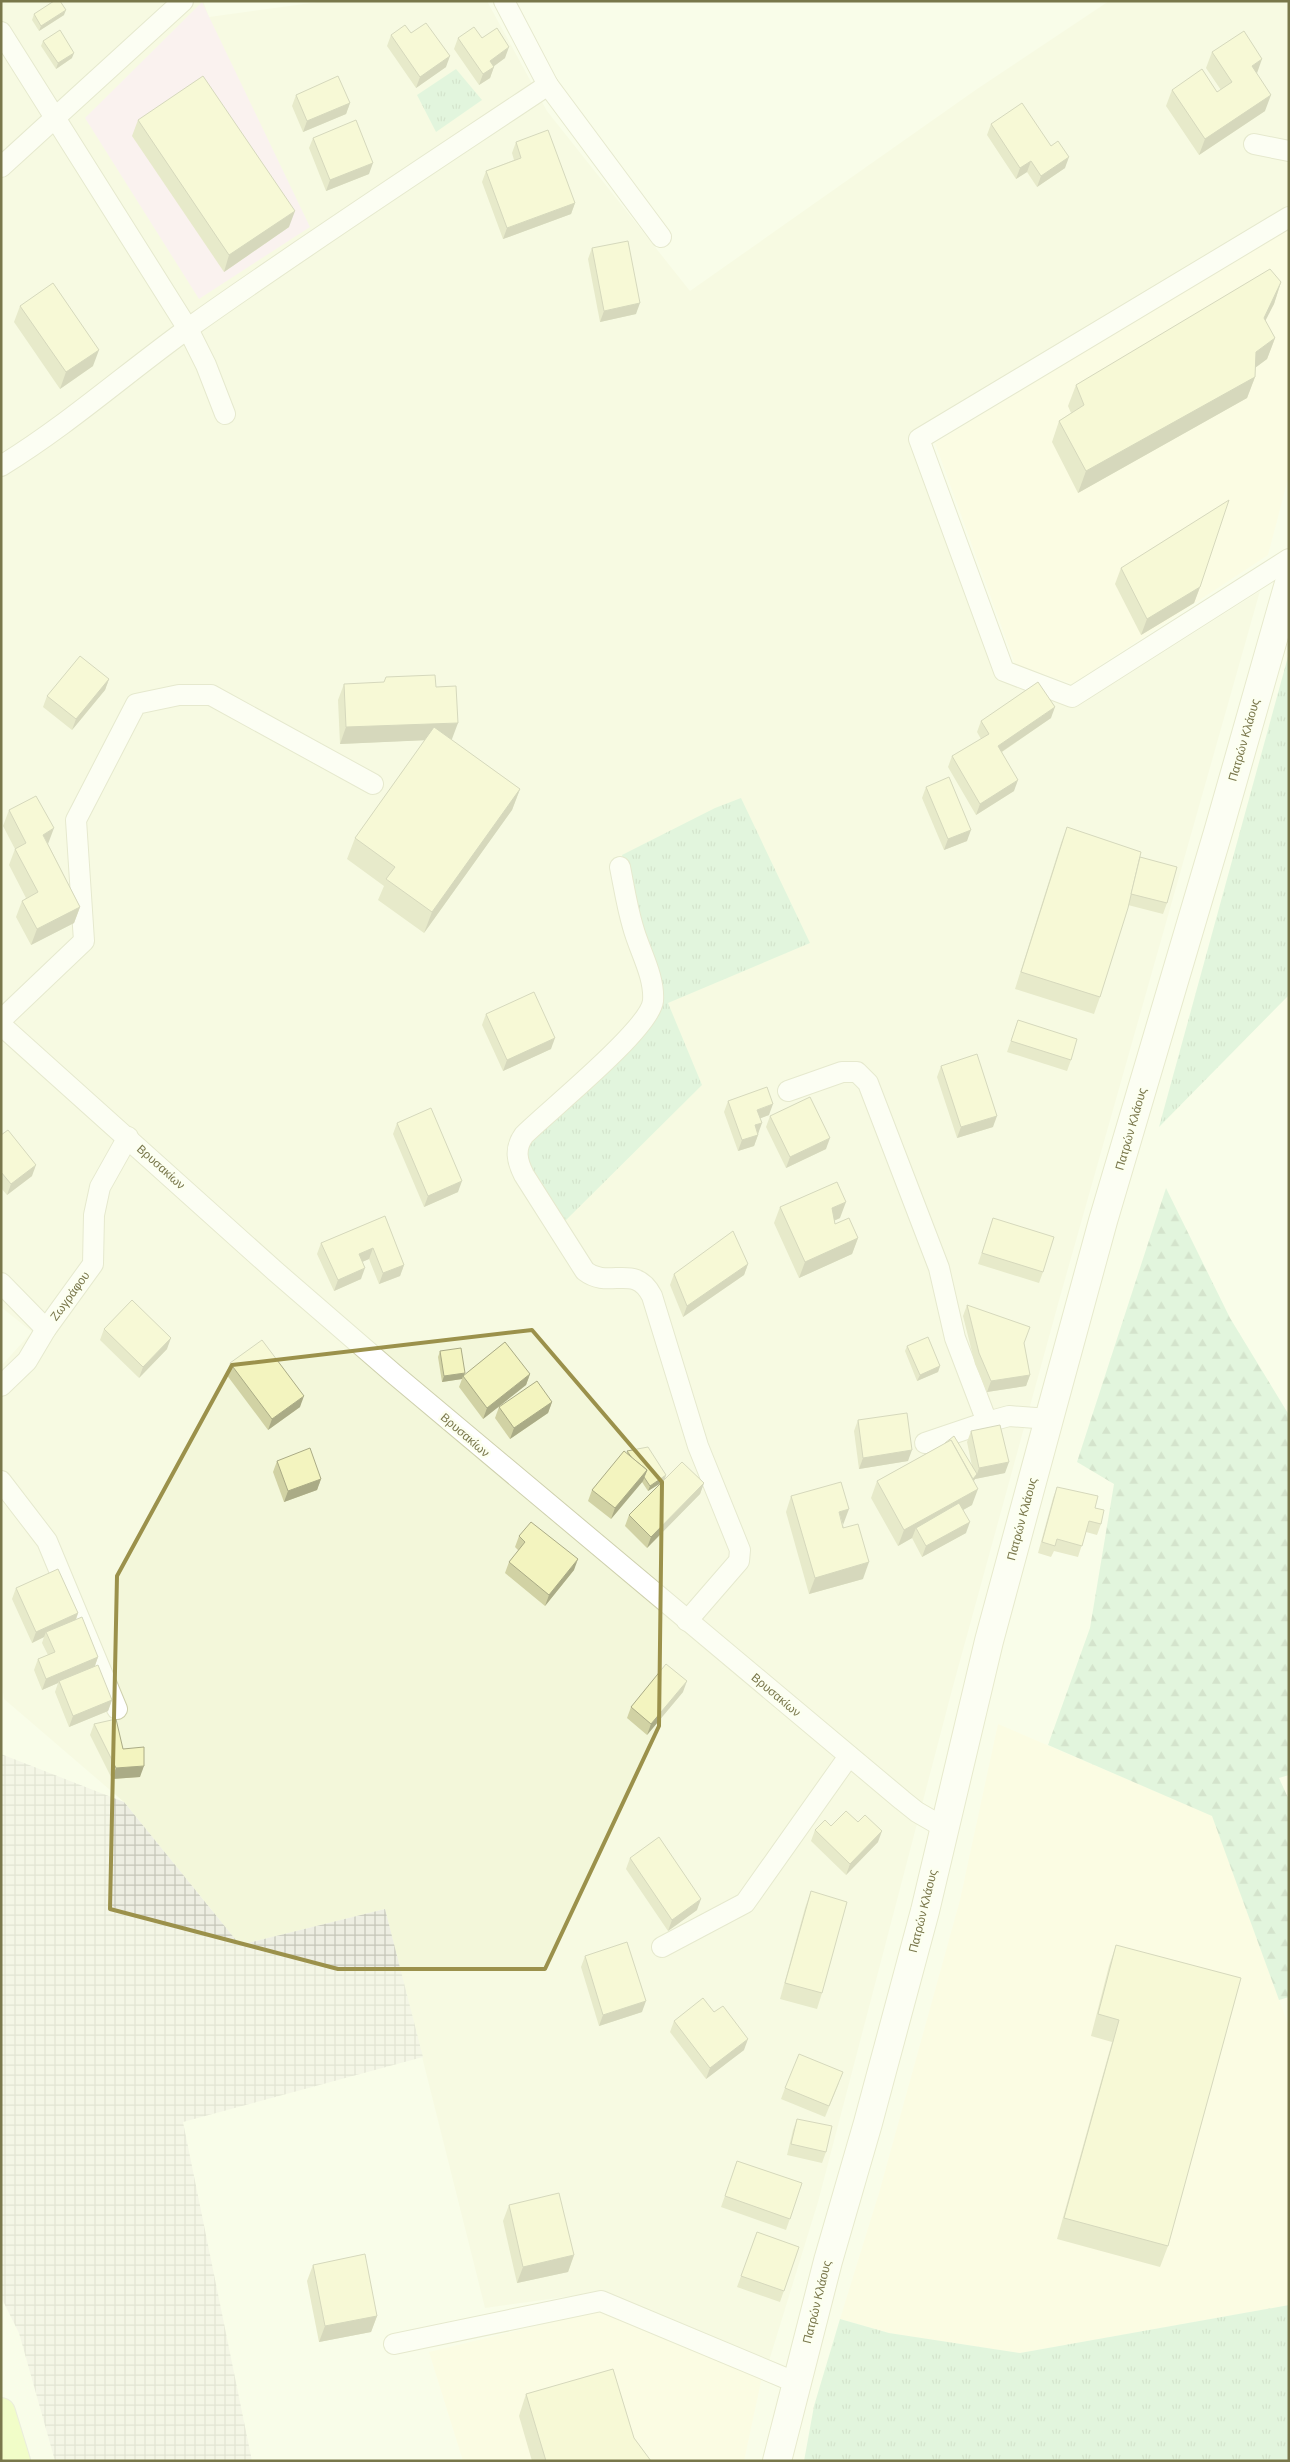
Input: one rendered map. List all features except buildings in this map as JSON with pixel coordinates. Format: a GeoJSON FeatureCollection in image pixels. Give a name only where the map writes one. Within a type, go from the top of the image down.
{"type":"FeatureCollection","features":[{"type":"Feature","properties":{"kind":"main road","name":"Πατρών Κλάους"},"geometry":{"type":"LineString","coordinates":[[777,2461],[828,2261],[868,2123],[925,1912],[943,1827],[989,1640],[1049,1419],[1104,1221],[1289,583]]}},
{"type":"Feature","properties":{"kind":"main road"},"geometry":{"type":"LineString","coordinates":[[1,2412],[16,2461]]}},
{"type":"Feature","properties":{"kind":"street"},"geometry":{"type":"LineString","coordinates":[[1,167],[183,1]]}},
{"type":"Feature","properties":{"kind":"street"},"geometry":{"type":"LineString","coordinates":[[504,1],[548,85],[661,237]]}},
{"type":"Feature","properties":{"kind":"street"},"geometry":{"type":"LineString","coordinates":[[1,32],[188,329],[206,365],[225,414]]}},
{"type":"Feature","properties":{"kind":"street"},"geometry":{"type":"LineString","coordinates":[[1,466],[66,424],[188,329],[259,278],[548,85]]}},
{"type":"Feature","properties":{"kind":"street"},"geometry":{"type":"LineString","coordinates":[[1254,144],[1289,151]]}},
{"type":"Feature","properties":{"kind":"street"},"geometry":{"type":"LineString","coordinates":[[1289,217],[919,439],[1004,671],[1072,697],[1289,559]]}},
{"type":"Feature","properties":{"kind":"street"},"geometry":{"type":"LineString","coordinates":[[1,1020],[84,941],[76,820],[136,704],[179,695],[211,695],[373,784]]}},
{"type":"Feature","properties":{"kind":"street"},"geometry":{"type":"LineString","coordinates":[[620,867],[632,926],[651,985],[652,1006],[622,1043],[524,1135],[518,1145],[517,1158],[524,1175],[585,1271],[599,1278],[636,1278],[648,1287],[652,1296],[698,1446],[740,1550],[740,1561],[687,1621]]}},
{"type":"Feature","properties":{"kind":"street","name":"Βρυσακίων"},"geometry":{"type":"LineString","coordinates":[[1,1025],[128,1137],[275,1271],[379,1361],[849,1756],[917,1812],[943,1827]]}},
{"type":"Feature","properties":{"kind":"street"},"geometry":{"type":"LineString","coordinates":[[788,1091],[842,1072],[857,1072],[868,1083],[939,1268],[955,1338],[987,1422]]}},
{"type":"Feature","properties":{"kind":"street","name":"Ζωγράφου"},"geometry":{"type":"LineString","coordinates":[[1,1386],[27,1361],[46,1329],[93,1264],[94,1215],[100,1187],[128,1137]]}},
{"type":"Feature","properties":{"kind":"street"},"geometry":{"type":"LineString","coordinates":[[1,1283],[46,1329]]}},
{"type":"Feature","properties":{"kind":"street"},"geometry":{"type":"LineString","coordinates":[[924,1443],[1009,1416],[1049,1419]]}},
{"type":"Feature","properties":{"kind":"street"},"geometry":{"type":"LineString","coordinates":[[1,1481],[47,1541],[117,1709]]}},
{"type":"Feature","properties":{"kind":"street"},"geometry":{"type":"LineString","coordinates":[[662,1947],[745,1904],[849,1756]]}},
{"type":"Feature","properties":{"kind":"street"},"geometry":{"type":"LineString","coordinates":[[394,2344],[601,2301],[797,2383]]}},
{"type":"Feature","properties":{"kind":"highlighted area"},"geometry":{"type":"Polygon","coordinates":[[[532,1330],[662,1482],[659,1726],[545,1969],[338,1969],[110,1909],[117,1576],[232,1365],[532,1330]]]}},
{"type":"Feature","properties":{"kind":"shaded area"},"geometry":{"type":"Polygon","coordinates":[[[1,1],[203,1],[209,17],[326,1],[487,1],[547,111],[690,291],[977,89],[1109,1],[1289,1],[1289,208],[908,436],[996,677],[1077,707],[1260,591],[1060,1297],[952,1690],[818,2202],[769,2361],[602,2292],[485,2308],[385,1909],[240,1945],[124,1802],[4,1699],[1,1678],[1,1366],[32,1332],[1,1307],[1,1]]]}},
{"type":"Feature","properties":{"kind":"shaded area"},"geometry":{"type":"Polygon","coordinates":[[[202,2],[310,227],[199,299],[85,118],[202,2]]]}},
{"type":"Feature","properties":{"kind":"shaded area"},"geometry":{"type":"Polygon","coordinates":[[[1289,227],[1289,475],[1268,555],[1072,684],[1015,664],[935,443],[1289,227]]]}},
{"type":"Feature","properties":{"kind":"shaded area"},"geometry":{"type":"Polygon","coordinates":[[[998,1724],[1213,1816],[1289,2027],[1289,2305],[1020,2353],[889,2333],[840,2319],[879,2193],[960,1900],[998,1724]]]}},
{"type":"Feature","properties":{"kind":"shaded area"},"geometry":{"type":"Polygon","coordinates":[[[1,1754],[124,1802],[240,1945],[385,1909],[423,2057],[183,2122],[252,2461],[55,2461],[19,2333],[1,2297],[1,1754]]]}},
{"type":"Feature","properties":{"kind":"shaded area"},"geometry":{"type":"Polygon","coordinates":[[[598,2311],[762,2377],[744,2461],[463,2461],[429,2352],[598,2311]]]}},
{"type":"Feature","properties":{"kind":"green space"},"geometry":{"type":"Polygon","coordinates":[[[456,69],[482,100],[436,132],[417,95],[456,69]]]}},
{"type":"Feature","properties":{"kind":"green space"},"geometry":{"type":"Polygon","coordinates":[[[1289,653],[1289,995],[1159,1127],[1289,653]]]}},
{"type":"Feature","properties":{"kind":"green space"},"geometry":{"type":"Polygon","coordinates":[[[741,798],[810,943],[668,1003],[702,1085],[563,1223],[524,1166],[522,1146],[659,1003],[622,855],[715,808],[741,798]]]}},
{"type":"Feature","properties":{"kind":"green space"},"geometry":{"type":"Polygon","coordinates":[[[1166,1188],[1230,1318],[1289,1415],[1289,1775],[1279,1778],[1289,1800],[1289,1997],[1279,2000],[1212,1816],[1048,1745],[1090,1628],[1114,1484],[1077,1462],[1166,1188]]]}},
{"type":"Feature","properties":{"kind":"green space"},"geometry":{"type":"Polygon","coordinates":[[[1289,2305],[1289,2461],[804,2461],[814,2406],[840,2319],[889,2333],[1020,2353],[1289,2305]]]}}]}
